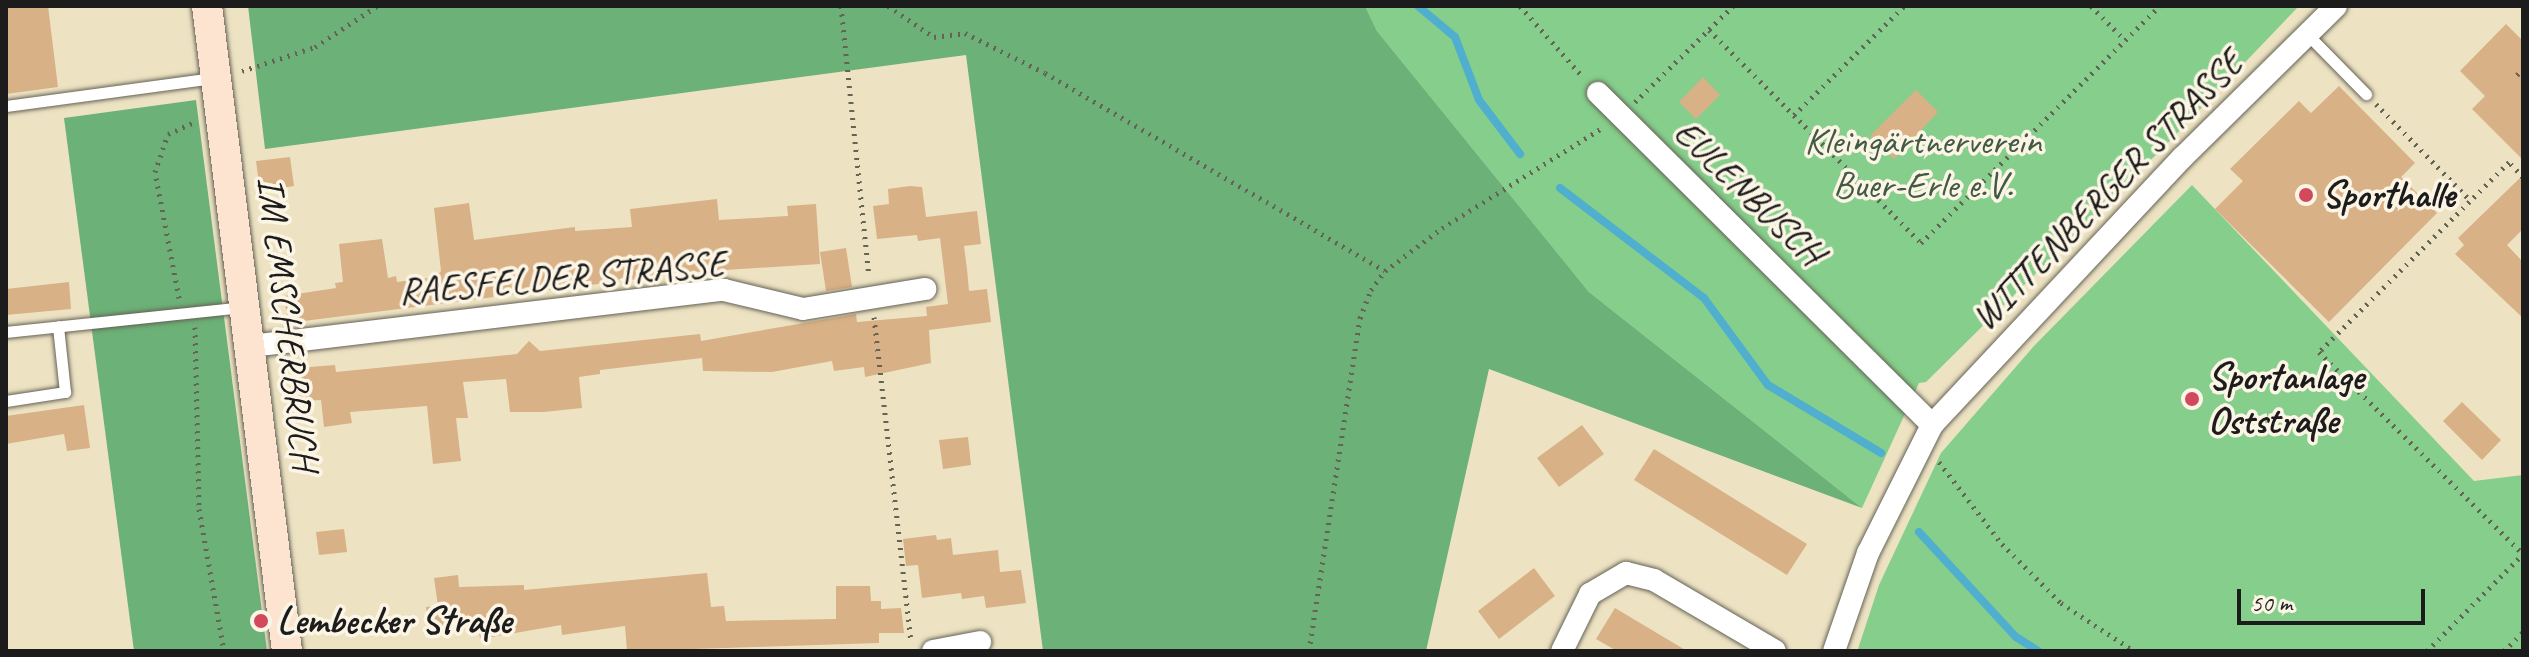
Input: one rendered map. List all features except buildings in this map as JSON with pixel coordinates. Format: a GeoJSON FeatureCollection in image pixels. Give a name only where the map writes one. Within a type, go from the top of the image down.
{"type":"FeatureCollection","features":[{"type":"Feature","properties":{"kind":"street","name":"IM EMSCHERBRUCH"},"geometry":{"type":"LineString","coordinates":[[207,6],[287,651]]}},
{"type":"Feature","properties":{"kind":"street","name":"WITTENBERGER STRASSE"},"geometry":{"type":"LineString","coordinates":[[1834,651],[1868,553],[1932,425],[2182,158],[2336,6]]}},
{"type":"Feature","properties":{"kind":"street","name":"EULENBUSCH"},"geometry":{"type":"LineString","coordinates":[[1598,93],[1932,425]]}},
{"type":"Feature","properties":{"kind":"street","name":"RAESFELDER STRASSE"},"geometry":{"type":"LineString","coordinates":[[251,346],[724,290],[803,309],[925,289]]}},
{"type":"Feature","properties":{"kind":"street"},"geometry":{"type":"LineString","coordinates":[[1562,651],[1590,594],[1626,573],[1654,580],[1775,651]]}},
{"type":"Feature","properties":{"kind":"street"},"geometry":{"type":"LineString","coordinates":[[933,651],[980,642]]}},
{"type":"Feature","properties":{"kind":"lane"},"geometry":{"type":"LineString","coordinates":[[2308,35],[2366,94]]}},
{"type":"Feature","properties":{"kind":"lane"},"geometry":{"type":"LineString","coordinates":[[6,106],[218,77]]}},
{"type":"Feature","properties":{"kind":"lane"},"geometry":{"type":"LineString","coordinates":[[6,332],[246,307]]}},
{"type":"Feature","properties":{"kind":"lane"},"geometry":{"type":"LineString","coordinates":[[6,401],[65,392],[58,326]]}},
{"type":"Feature","properties":{"kind":"path"},"geometry":{"type":"LineString","coordinates":[[218,77],[315,47],[377,6]]}},
{"type":"Feature","properties":{"kind":"path"},"geometry":{"type":"LineString","coordinates":[[841,6],[871,297],[913,651]]}},
{"type":"Feature","properties":{"kind":"path"},"geometry":{"type":"LineString","coordinates":[[888,6],[934,37],[965,33],[1045,73],[1385,271]]}},
{"type":"Feature","properties":{"kind":"path"},"geometry":{"type":"LineString","coordinates":[[1520,6],[1598,93]]}},
{"type":"Feature","properties":{"kind":"path"},"geometry":{"type":"LineString","coordinates":[[1309,651],[1360,318],[1385,271],[1442,228],[1561,158],[1619,116],[1733,6]]}},
{"type":"Feature","properties":{"kind":"path"},"geometry":{"type":"LineString","coordinates":[[1794,115],[1904,6]]}},
{"type":"Feature","properties":{"kind":"path"},"geometry":{"type":"LineString","coordinates":[[2091,6],[2125,40]]}},
{"type":"Feature","properties":{"kind":"path"},"geometry":{"type":"LineString","coordinates":[[1709,30],[1921,243],[2160,6]]}},
{"type":"Feature","properties":{"kind":"path"},"geometry":{"type":"LineString","coordinates":[[2517,75],[2523,69]]}},
{"type":"Feature","properties":{"kind":"path"},"geometry":{"type":"LineString","coordinates":[[2366,94],[2470,200]]}},
{"type":"Feature","properties":{"kind":"path"},"geometry":{"type":"LineString","coordinates":[[221,110],[168,134],[159,153],[158,207],[182,312],[196,328],[199,509],[213,567],[224,651]]}},
{"type":"Feature","properties":{"kind":"path"},"geometry":{"type":"LineString","coordinates":[[2427,651],[2522,555],[2319,352],[2509,162],[2523,177]]}},
{"type":"Feature","properties":{"kind":"path"},"geometry":{"type":"LineString","coordinates":[[1932,425],[1937,458],[1955,489],[2002,544],[2061,603],[2134,651]]}},
{"type":"Feature","properties":{"kind":"path"},"geometry":{"type":"LineString","coordinates":[[2504,651],[2523,632]]}},
{"type":"Feature","properties":{"kind":"green space"},"geometry":{"type":"Polygon","coordinates":[[[248,6],[1365,6],[1377,31],[1589,292],[1862,508],[1489,369],[1426,651],[1043,651],[966,55],[265,149],[248,6]]]}},
{"type":"Feature","properties":{"kind":"green space","name":"Kleingärtnerverein Buer-Erle e.V."},"geometry":{"type":"Polygon","coordinates":[[[1365,6],[2299,6],[2163,148],[1926,382],[1919,383],[1862,508],[1589,292],[1377,31],[1365,6]]]}},
{"type":"Feature","properties":{"kind":"green space"},"geometry":{"type":"Polygon","coordinates":[[[196,100],[267,651],[134,651],[64,118],[196,100]]]}},
{"type":"Feature","properties":{"kind":"green space","name":"Sportanlage Oststraße"},"geometry":{"type":"Polygon","coordinates":[[[2192,185],[2474,481],[2523,475],[2523,651],[1858,649],[1879,585],[1941,453],[2034,346],[2192,185]]]}},
{"type":"Feature","properties":{"kind":"waterway"},"geometry":{"type":"LineString","coordinates":[[1418,6],[1455,37],[1479,100],[1520,154]]}},
{"type":"Feature","properties":{"kind":"waterway"},"geometry":{"type":"LineString","coordinates":[[1560,188],[1704,298],[1768,385],[1881,453]]}},
{"type":"Feature","properties":{"kind":"waterway"},"geometry":{"type":"LineString","coordinates":[[1919,532],[2016,637],[2038,651]]}},
{"type":"Feature","properties":{"kind":"place","name":"Sporthalle"},"geometry":{"type":"Point","coordinates":[2306,195]}},
{"type":"Feature","properties":{"kind":"place","name":"Sportanlage Oststraße"},"geometry":{"type":"Point","coordinates":[2192,399]}},
{"type":"Feature","properties":{"kind":"place","name":"Lembecker Straße"},"geometry":{"type":"Point","coordinates":[261,621]}}]}
